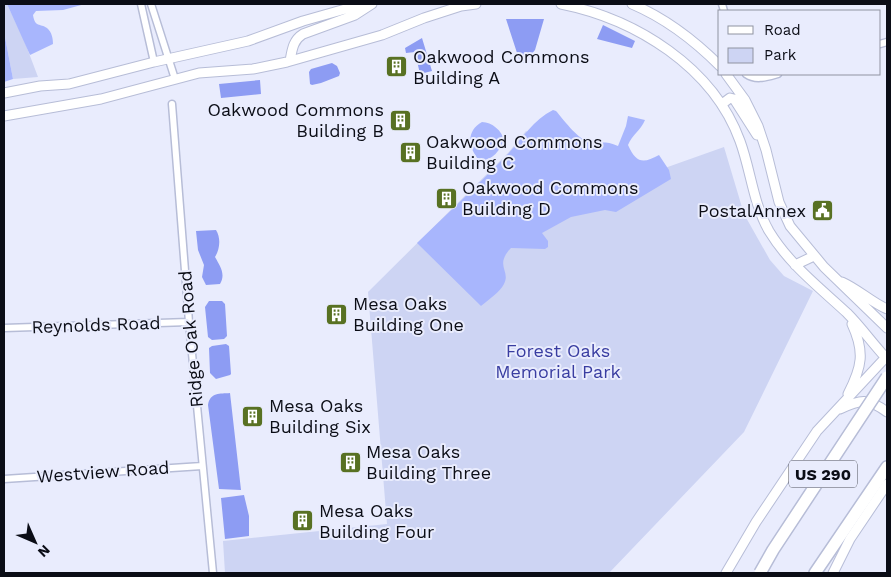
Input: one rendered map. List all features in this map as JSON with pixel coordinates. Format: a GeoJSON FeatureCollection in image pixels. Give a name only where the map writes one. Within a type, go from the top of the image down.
{"type":"FeatureCollection","features":[{"type":"Feature","properties":{"kind":"highway","name":"US 290"},"geometry":{"type":"LineString","coordinates":[[760,573],[773,550],[887,376]]}},
{"type":"Feature","properties":{"kind":"highway","name":"US 290"},"geometry":{"type":"LineString","coordinates":[[815,573],[887,467]]}},
{"type":"Feature","properties":{"kind":"main road"},"geometry":{"type":"LineString","coordinates":[[4,93],[40,86],[69,84],[168,58],[248,41],[303,21],[363,4]]}},
{"type":"Feature","properties":{"kind":"main road"},"geometry":{"type":"LineString","coordinates":[[290,61],[296,38],[355,15],[372,4]]}},
{"type":"Feature","properties":{"kind":"main road"},"geometry":{"type":"LineString","coordinates":[[4,116],[101,99],[199,73],[253,69],[290,61],[382,35],[461,6],[476,4]]}},
{"type":"Feature","properties":{"kind":"main road"},"geometry":{"type":"LineString","coordinates":[[567,4],[610,19],[647,35],[687,66],[706,84],[722,104],[741,142],[756,200],[768,230],[795,265],[848,314],[887,357],[817,432],[756,522],[726,573]]}},
{"type":"Feature","properties":{"kind":"main road"},"geometry":{"type":"LineString","coordinates":[[632,4],[644,9],[678,30],[718,64]]}},
{"type":"Feature","properties":{"kind":"main road"},"geometry":{"type":"LineString","coordinates":[[727,75],[745,100],[758,126],[779,202],[790,226],[835,279],[887,328]]}},
{"type":"Feature","properties":{"kind":"main road"},"geometry":{"type":"LineString","coordinates":[[722,104],[730,98],[734,99],[764,143]]}},
{"type":"Feature","properties":{"kind":"main road"},"geometry":{"type":"LineString","coordinates":[[795,265],[814,256]]}},
{"type":"Feature","properties":{"kind":"main road"},"geometry":{"type":"LineString","coordinates":[[835,279],[853,287],[887,309]]}},
{"type":"Feature","properties":{"kind":"main road"},"geometry":{"type":"LineString","coordinates":[[844,401],[856,378],[861,360],[859,340],[848,314]]}},
{"type":"Feature","properties":{"kind":"main road"},"geometry":{"type":"LineString","coordinates":[[835,412],[856,401],[875,403],[887,412]]}},
{"type":"Feature","properties":{"kind":"main road"},"geometry":{"type":"LineString","coordinates":[[833,573],[850,540],[887,484]]}},
{"type":"Feature","properties":{"kind":"street"},"geometry":{"type":"LineString","coordinates":[[141,4],[154,62]]}},
{"type":"Feature","properties":{"kind":"street"},"geometry":{"type":"LineString","coordinates":[[151,4],[175,79]]}},
{"type":"Feature","properties":{"kind":"street"},"geometry":{"type":"LineString","coordinates":[[748,75],[755,78],[774,75]]}},
{"type":"Feature","properties":{"kind":"street","name":"Ridge Oak Road"},"geometry":{"type":"LineString","coordinates":[[172,104],[189,322],[213,573]]}},
{"type":"Feature","properties":{"kind":"street","name":"Reynolds Road"},"geometry":{"type":"LineString","coordinates":[[4,328],[189,322]]}},
{"type":"Feature","properties":{"kind":"street","name":"Westview Road"},"geometry":{"type":"LineString","coordinates":[[4,478],[202,466]]}},
{"type":"Feature","properties":{"kind":"green space"},"geometry":{"type":"Polygon","coordinates":[[[4,4],[7,4],[24,40],[38,77],[13,79],[4,32],[4,4]]]}},
{"type":"Feature","properties":{"kind":"green space","name":"Forest Oaks Memorial Park"},"geometry":{"type":"Polygon","coordinates":[[[526,131],[617,185],[724,147],[744,214],[770,260],[784,276],[813,291],[744,432],[609,573],[225,573],[223,541],[387,524],[368,292],[508,153],[526,131]]]}},
{"type":"Feature","properties":{"kind":"shaded area"},"geometry":{"type":"Polygon","coordinates":[[[7,4],[85,4],[63,10],[36,11],[33,15],[35,22],[49,30],[53,44],[30,55],[7,4]]]}},
{"type":"Feature","properties":{"kind":"shaded area"},"geometry":{"type":"Polygon","coordinates":[[[506,19],[544,19],[535,50],[524,63],[520,62],[506,19]]]}},
{"type":"Feature","properties":{"kind":"shaded area"},"geometry":{"type":"Polygon","coordinates":[[[603,25],[635,41],[632,48],[597,39],[603,25]]]}},
{"type":"Feature","properties":{"kind":"shaded area"},"geometry":{"type":"Polygon","coordinates":[[[4,32],[13,79],[4,82],[4,32]]]}},
{"type":"Feature","properties":{"kind":"shaded area"},"geometry":{"type":"Polygon","coordinates":[[[422,38],[432,71],[420,74],[415,52],[406,53],[405,48],[422,38]]]}},
{"type":"Feature","properties":{"kind":"shaded area"},"geometry":{"type":"Polygon","coordinates":[[[332,63],[337,66],[340,73],[339,76],[321,83],[310,84],[309,72],[311,69],[332,63]]]}},
{"type":"Feature","properties":{"kind":"shaded area"},"geometry":{"type":"Polygon","coordinates":[[[260,80],[261,94],[221,98],[219,84],[260,80]]]}},
{"type":"Feature","properties":{"kind":"shaded area"},"geometry":{"type":"Polygon","coordinates":[[[553,110],[583,139],[618,146],[628,116],[645,120],[628,145],[634,155],[640,160],[649,160],[659,155],[669,170],[671,179],[616,212],[605,210],[571,217],[542,233],[548,241],[548,247],[545,249],[511,248],[506,254],[503,264],[506,275],[504,284],[497,293],[481,306],[417,243],[507,155],[539,119],[553,110]]]}},
{"type":"Feature","properties":{"kind":"shaded area"},"geometry":{"type":"Polygon","coordinates":[[[482,122],[496,128],[504,140],[494,155],[487,159],[479,160],[475,155],[470,140],[473,130],[482,122]]]}},
{"type":"Feature","properties":{"kind":"shaded area"},"geometry":{"type":"Polygon","coordinates":[[[216,230],[219,236],[219,243],[215,257],[222,270],[222,280],[220,284],[206,285],[202,277],[204,265],[198,250],[196,231],[216,230]]]}},
{"type":"Feature","properties":{"kind":"shaded area"},"geometry":{"type":"Polygon","coordinates":[[[209,301],[222,301],[225,304],[227,336],[224,339],[212,340],[208,337],[205,307],[209,301]]]}},
{"type":"Feature","properties":{"kind":"shaded area"},"geometry":{"type":"Polygon","coordinates":[[[226,344],[229,346],[231,374],[216,379],[210,373],[209,348],[226,344]]]}},
{"type":"Feature","properties":{"kind":"shaded area"},"geometry":{"type":"Polygon","coordinates":[[[230,393],[241,490],[219,489],[208,405],[213,396],[230,393]]]}},
{"type":"Feature","properties":{"kind":"shaded area"},"geometry":{"type":"Polygon","coordinates":[[[244,495],[249,516],[249,536],[225,539],[221,498],[244,495]]]}},
{"type":"Feature","properties":{"kind":"place","name":"Oakwood Commons Building A"},"geometry":{"type":"Point","coordinates":[397,67]}},
{"type":"Feature","properties":{"kind":"place","name":"Oakwood Commons Building B"},"geometry":{"type":"Point","coordinates":[400,120]}},
{"type":"Feature","properties":{"kind":"place","name":"Oakwood Commons Building C"},"geometry":{"type":"Point","coordinates":[410,152]}},
{"type":"Feature","properties":{"kind":"place","name":"Oakwood Commons Building D"},"geometry":{"type":"Point","coordinates":[446,198]}},
{"type":"Feature","properties":{"kind":"place","name":"PostalAnnex"},"geometry":{"type":"Point","coordinates":[822,211]}},
{"type":"Feature","properties":{"kind":"place","name":"Mesa Oaks Building One"},"geometry":{"type":"Point","coordinates":[337,314]}},
{"type":"Feature","properties":{"kind":"place","name":"Mesa Oaks Building Six"},"geometry":{"type":"Point","coordinates":[253,416]}},
{"type":"Feature","properties":{"kind":"place","name":"Mesa Oaks Building Three"},"geometry":{"type":"Point","coordinates":[350,462]}},
{"type":"Feature","properties":{"kind":"place","name":"Mesa Oaks Building Four"},"geometry":{"type":"Point","coordinates":[303,521]}}]}
